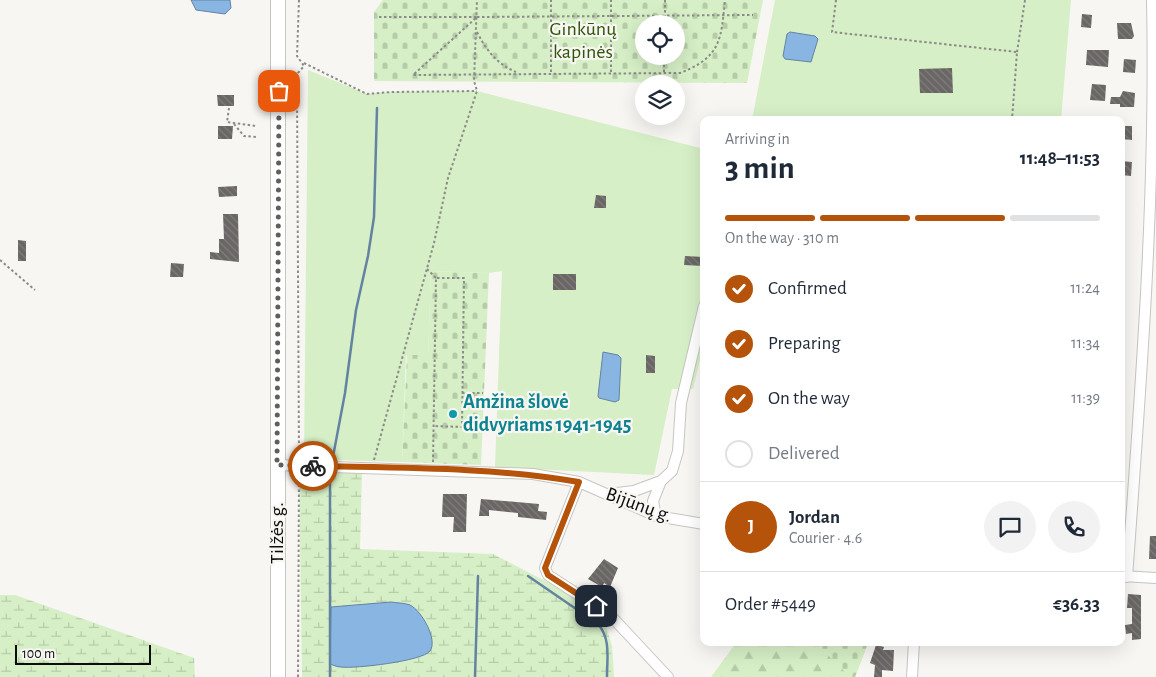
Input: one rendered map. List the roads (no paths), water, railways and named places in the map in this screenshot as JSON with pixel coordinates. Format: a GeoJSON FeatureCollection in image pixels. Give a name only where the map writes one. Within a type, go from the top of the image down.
{"type":"FeatureCollection","features":[{"type":"Feature","properties":{"kind":"highway","name":"Tilžės g."},"geometry":{"type":"LineString","coordinates":[[278,0],[278,677]]}},
{"type":"Feature","properties":{"kind":"street"},"geometry":{"type":"LineString","coordinates":[[1125,565],[1153,243],[1155,72],[1152,0]]}},
{"type":"Feature","properties":{"kind":"street"},"geometry":{"type":"LineString","coordinates":[[608,494],[634,491],[661,481],[672,471],[678,450],[681,404],[700,323]]}},
{"type":"Feature","properties":{"kind":"street","name":"Bijūnų g."},"geometry":{"type":"LineString","coordinates":[[277,465],[533,474],[579,482],[656,516],[700,523]]}},
{"type":"Feature","properties":{"kind":"street"},"geometry":{"type":"LineString","coordinates":[[656,516],[653,501],[661,481]]}},
{"type":"Feature","properties":{"kind":"street"},"geometry":{"type":"LineString","coordinates":[[579,482],[545,568],[548,575],[612,616],[668,677]]}},
{"type":"Feature","properties":{"kind":"street"},"geometry":{"type":"LineString","coordinates":[[1125,577],[1156,578]]}},
{"type":"Feature","properties":{"kind":"street"},"geometry":{"type":"LineString","coordinates":[[912,677],[914,646]]}},
{"type":"Feature","properties":{"kind":"water"},"geometry":{"type":"Polygon","coordinates":[[[191,0],[230,0],[231,8],[225,14],[196,10],[191,0]]]}},
{"type":"Feature","properties":{"kind":"water"},"geometry":{"type":"Polygon","coordinates":[[[790,32],[815,36],[818,39],[811,62],[785,59],[783,56],[787,34],[790,32]]]}},
{"type":"Feature","properties":{"kind":"water"},"geometry":{"type":"Polygon","coordinates":[[[603,352],[618,355],[621,358],[619,400],[615,402],[599,398],[598,396],[603,352]]]}},
{"type":"Feature","properties":{"kind":"water"},"geometry":{"type":"Polygon","coordinates":[[[391,602],[410,605],[424,619],[432,640],[430,651],[425,655],[415,658],[373,665],[338,667],[330,664],[331,607],[391,602]]]}},
{"type":"Feature","properties":{"kind":"waterway"},"geometry":{"type":"LineString","coordinates":[[332,462],[345,393],[356,310],[368,256],[374,217],[377,108]]}},
{"type":"Feature","properties":{"kind":"waterway"},"geometry":{"type":"LineString","coordinates":[[330,475],[330,677]]}},
{"type":"Feature","properties":{"kind":"waterway"},"geometry":{"type":"LineString","coordinates":[[475,677],[478,576]]}},
{"type":"Feature","properties":{"kind":"waterway"},"geometry":{"type":"LineString","coordinates":[[528,576],[598,624],[607,642],[607,677]]}},
{"type":"Feature","properties":{"kind":"place","name":"Amžina šlovė didvyriams 1941-1945"},"geometry":{"type":"Point","coordinates":[453,414]}},
{"type":"Feature","properties":{"kind":"park label","name":"Ginkūnų kapinės"},"geometry":{"type":"Point","coordinates":[583,40]}}]}
